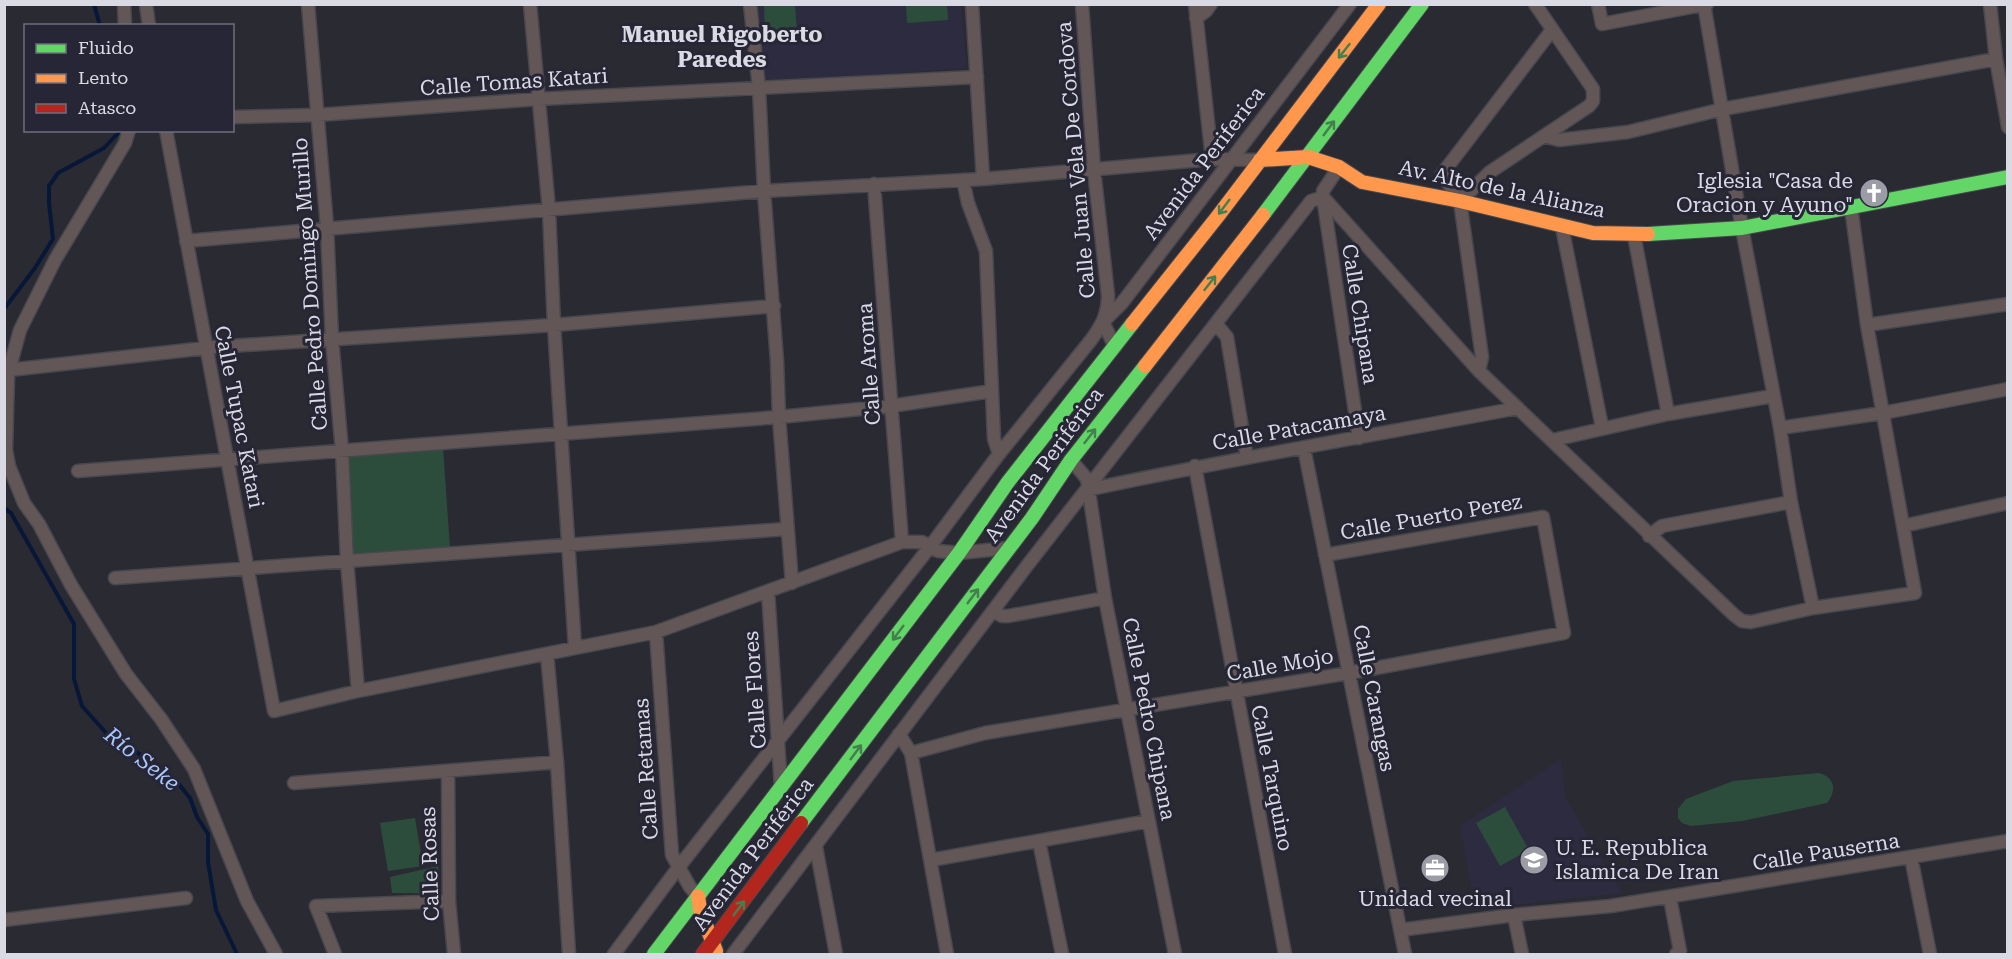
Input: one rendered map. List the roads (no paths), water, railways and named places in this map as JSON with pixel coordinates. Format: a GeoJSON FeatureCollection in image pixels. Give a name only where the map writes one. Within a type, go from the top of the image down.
{"type":"FeatureCollection","features":[{"type":"Feature","properties":{"kind":"street"},"geometry":{"type":"LineString","coordinates":[[124,4],[125,24]]}},
{"type":"Feature","properties":{"kind":"street"},"geometry":{"type":"LineString","coordinates":[[146,4],[149,24]]}},
{"type":"Feature","properties":{"kind":"street","name":"Calle Pedro Domingo Murillo"},"geometry":{"type":"LineString","coordinates":[[308,4],[327,227],[332,339],[358,691]]}},
{"type":"Feature","properties":{"kind":"street"},"geometry":{"type":"LineString","coordinates":[[530,4],[549,210],[554,325],[575,648]]}},
{"type":"Feature","properties":{"kind":"street"},"geometry":{"type":"LineString","coordinates":[[750,4],[759,88],[786,529],[792,583]]}},
{"type":"Feature","properties":{"kind":"street"},"geometry":{"type":"LineString","coordinates":[[972,4],[983,179]]}},
{"type":"Feature","properties":{"kind":"street","name":"Calle Juan Vela De Cordova"},"geometry":{"type":"LineString","coordinates":[[614,954],[678,868],[1103,322],[1108,306],[1108,295],[1094,170],[1082,4]]}},
{"type":"Feature","properties":{"kind":"street"},"geometry":{"type":"LineString","coordinates":[[1195,4],[1212,159]]}},
{"type":"Feature","properties":{"kind":"street"},"geometry":{"type":"LineString","coordinates":[[1196,18],[1206,11],[1210,4]]}},
{"type":"Feature","properties":{"kind":"street","name":"Avenida Periferica"},"geometry":{"type":"LineString","coordinates":[[1103,322],[1122,303],[1350,4]]}},
{"type":"Feature","properties":{"kind":"street"},"geometry":{"type":"LineString","coordinates":[[186,241],[764,191],[983,179],[1212,159],[1260,160],[1379,4]]}},
{"type":"Feature","properties":{"kind":"street","name":"Avenida Periférica"},"geometry":{"type":"LineString","coordinates":[[703,954],[715,948],[1071,460],[1308,158],[1422,4]]}},
{"type":"Feature","properties":{"kind":"street"},"geometry":{"type":"LineString","coordinates":[[1460,201],[1490,172],[1589,106],[1594,98],[1593,89],[1535,4]]}},
{"type":"Feature","properties":{"kind":"street"},"geometry":{"type":"LineString","coordinates":[[1598,4],[1602,24],[1705,5],[1791,502],[1813,608]]}},
{"type":"Feature","properties":{"kind":"street"},"geometry":{"type":"LineString","coordinates":[[1990,4],[2007,126]]}},
{"type":"Feature","properties":{"kind":"street"},"geometry":{"type":"LineString","coordinates":[[1479,371],[1482,357],[1460,201],[1442,174],[1552,30]]}},
{"type":"Feature","properties":{"kind":"street"},"geometry":{"type":"LineString","coordinates":[[1545,136],[1559,140],[1628,132],[1723,109],[1996,59]]}},
{"type":"Feature","properties":{"kind":"street","name":"Calle Tomas Katari"},"geometry":{"type":"LineString","coordinates":[[234,117],[316,115],[538,99],[977,77]]}},
{"type":"Feature","properties":{"kind":"street"},"geometry":{"type":"LineString","coordinates":[[129,132],[126,143],[50,270],[20,330],[9,370],[6,450],[9,466],[24,502],[39,524],[71,585],[126,674],[161,719],[194,769],[247,901],[276,954]]}},
{"type":"Feature","properties":{"kind":"street","name":"Calle Tupac Katari"},"geometry":{"type":"LineString","coordinates":[[166,132],[274,711],[358,691]]}},
{"type":"Feature","properties":{"kind":"street","name":"Av. Alto de la Alianza"},"geometry":{"type":"LineString","coordinates":[[1260,160],[1308,158],[1339,167],[1362,182],[1460,201],[1562,227],[1634,235],[1742,228],[2007,177]]}},
{"type":"Feature","properties":{"kind":"street","name":"Avenida Periférica"},"geometry":{"type":"LineString","coordinates":[[654,954],[959,553],[1008,483],[1260,160]]}},
{"type":"Feature","properties":{"kind":"street"},"geometry":{"type":"LineString","coordinates":[[1339,167],[1323,191],[1323,197],[1479,371],[1649,536],[1740,620],[1751,622],[1813,608],[1915,592],[1867,326],[1851,207]]}},
{"type":"Feature","properties":{"kind":"street"},"geometry":{"type":"LineString","coordinates":[[963,180],[968,203],[986,251],[994,439],[999,454]]}},
{"type":"Feature","properties":{"kind":"street","name":"Calle Aroma"},"geometry":{"type":"LineString","coordinates":[[874,184],[902,542]]}},
{"type":"Feature","properties":{"kind":"street"},"geometry":{"type":"LineString","coordinates":[[733,954],[993,611],[1311,201],[1323,197]]}},
{"type":"Feature","properties":{"kind":"street","name":"Calle Chipana"},"geometry":{"type":"LineString","coordinates":[[1323,197],[1359,438]]}},
{"type":"Feature","properties":{"kind":"street"},"geometry":{"type":"LineString","coordinates":[[1562,227],[1602,427]]}},
{"type":"Feature","properties":{"kind":"street"},"geometry":{"type":"LineString","coordinates":[[1634,235],[1668,414]]}},
{"type":"Feature","properties":{"kind":"street"},"geometry":{"type":"LineString","coordinates":[[1867,326],[2007,304]]}},
{"type":"Feature","properties":{"kind":"street"},"geometry":{"type":"LineString","coordinates":[[9,370],[206,348],[554,325],[774,306]]}},
{"type":"Feature","properties":{"kind":"street"},"geometry":{"type":"LineString","coordinates":[[1103,322],[1114,347]]}},
{"type":"Feature","properties":{"kind":"street"},"geometry":{"type":"LineString","coordinates":[[1216,324],[1227,337],[1248,458]]}},
{"type":"Feature","properties":{"kind":"street"},"geometry":{"type":"LineString","coordinates":[[1780,429],[1883,413],[2007,389]]}},
{"type":"Feature","properties":{"kind":"street"},"geometry":{"type":"LineString","coordinates":[[78,471],[779,417],[891,406],[992,391]]}},
{"type":"Feature","properties":{"kind":"street"},"geometry":{"type":"LineString","coordinates":[[1552,440],[1602,427],[1773,396]]}},
{"type":"Feature","properties":{"kind":"street","name":"Calle Patacamaya"},"geometry":{"type":"LineString","coordinates":[[1088,490],[1195,466],[1518,408]]}},
{"type":"Feature","properties":{"kind":"street","name":"Calle Carangas"},"geometry":{"type":"LineString","coordinates":[[1304,448],[1405,954]]}},
{"type":"Feature","properties":{"kind":"street","name":"Calle Pedro Chipana"},"geometry":{"type":"LineString","coordinates":[[1071,460],[1087,479],[1105,598],[1175,954]]}},
{"type":"Feature","properties":{"kind":"street","name":"Calle Tarquino"},"geometry":{"type":"LineString","coordinates":[[1195,466],[1285,954]]}},
{"type":"Feature","properties":{"kind":"street"},"geometry":{"type":"LineString","coordinates":[[1649,536],[1662,526],[1791,502]]}},
{"type":"Feature","properties":{"kind":"street"},"geometry":{"type":"LineString","coordinates":[[1903,526],[2007,503]]}},
{"type":"Feature","properties":{"kind":"street","name":"Calle Puerto Perez"},"geometry":{"type":"LineString","coordinates":[[1325,555],[1543,517]]}},
{"type":"Feature","properties":{"kind":"street","name":"Calle Mojo"},"geometry":{"type":"LineString","coordinates":[[911,753],[985,734],[1236,693],[1564,633],[1543,517]]}},
{"type":"Feature","properties":{"kind":"street"},"geometry":{"type":"LineString","coordinates":[[115,579],[247,567],[786,529]]}},
{"type":"Feature","properties":{"kind":"street"},"geometry":{"type":"LineString","coordinates":[[358,691],[656,632],[902,542],[922,542],[938,551],[959,553],[1009,548]]}},
{"type":"Feature","properties":{"kind":"street","name":"Calle Flores"},"geometry":{"type":"LineString","coordinates":[[768,591],[781,787]]}},
{"type":"Feature","properties":{"kind":"street"},"geometry":{"type":"LineString","coordinates":[[993,611],[1002,616],[1008,616],[1105,598]]}},
{"type":"Feature","properties":{"kind":"street","name":"Calle Retamas"},"geometry":{"type":"LineString","coordinates":[[656,632],[672,855],[690,887],[698,896]]}},
{"type":"Feature","properties":{"kind":"street"},"geometry":{"type":"LineString","coordinates":[[547,654],[557,762],[569,954]]}},
{"type":"Feature","properties":{"kind":"street"},"geometry":{"type":"LineString","coordinates":[[899,734],[911,753],[947,954]]}},
{"type":"Feature","properties":{"kind":"street"},"geometry":{"type":"LineString","coordinates":[[294,783],[557,762]]}},
{"type":"Feature","properties":{"kind":"street","name":"Calle Rosas"},"geometry":{"type":"LineString","coordinates":[[448,772],[449,901],[454,954]]}},
{"type":"Feature","properties":{"kind":"street"},"geometry":{"type":"LineString","coordinates":[[931,860],[1149,821]]}},
{"type":"Feature","properties":{"kind":"street"},"geometry":{"type":"LineString","coordinates":[[1039,841],[1062,954]]}},
{"type":"Feature","properties":{"kind":"street","name":"Calle Pauserna"},"geometry":{"type":"LineString","coordinates":[[1400,930],[1670,898],[2007,841]]}},
{"type":"Feature","properties":{"kind":"street"},"geometry":{"type":"LineString","coordinates":[[816,847],[836,954]]}},
{"type":"Feature","properties":{"kind":"street"},"geometry":{"type":"LineString","coordinates":[[1911,857],[1930,954]]}},
{"type":"Feature","properties":{"kind":"street"},"geometry":{"type":"LineString","coordinates":[[698,896],[701,917],[715,948]]}},
{"type":"Feature","properties":{"kind":"street"},"geometry":{"type":"LineString","coordinates":[[4,920],[186,897]]}},
{"type":"Feature","properties":{"kind":"street"},"geometry":{"type":"LineString","coordinates":[[1670,898],[1680,953]]}},
{"type":"Feature","properties":{"kind":"street"},"geometry":{"type":"LineString","coordinates":[[335,954],[316,906],[449,901]]}},
{"type":"Feature","properties":{"kind":"street"},"geometry":{"type":"LineString","coordinates":[[1514,915],[1522,954]]}},
{"type":"Feature","properties":{"kind":"waterway","name":"Río Seke"},"geometry":{"type":"LineString","coordinates":[[94,4],[99,24]]}},
{"type":"Feature","properties":{"kind":"waterway","name":"Río Seke"},"geometry":{"type":"LineString","coordinates":[[4,309],[35,268],[53,239],[49,186],[58,173],[104,148],[119,132]]}},
{"type":"Feature","properties":{"kind":"waterway","name":"Río Seke"},"geometry":{"type":"LineString","coordinates":[[4,508],[11,513],[74,624],[74,679],[82,706],[116,744],[131,749],[153,762],[178,783],[190,798],[197,817],[208,834],[208,862],[216,910],[237,954]]}},
{"type":"Feature","properties":{"kind":"place","name":"Iglesia \"Casa de Oracion y Ayuno\""},"geometry":{"type":"Point","coordinates":[1874,193]}},
{"type":"Feature","properties":{"kind":"place","name":"U. E. Republica Islamica De Iran"},"geometry":{"type":"Point","coordinates":[1534,860]}},
{"type":"Feature","properties":{"kind":"place","name":"Unidad vecinal"},"geometry":{"type":"Point","coordinates":[1435,868]}},
{"type":"Feature","properties":{"kind":"district","name":"Manuel Rigoberto Paredes"},"geometry":{"type":"Point","coordinates":[722,46]}}]}
